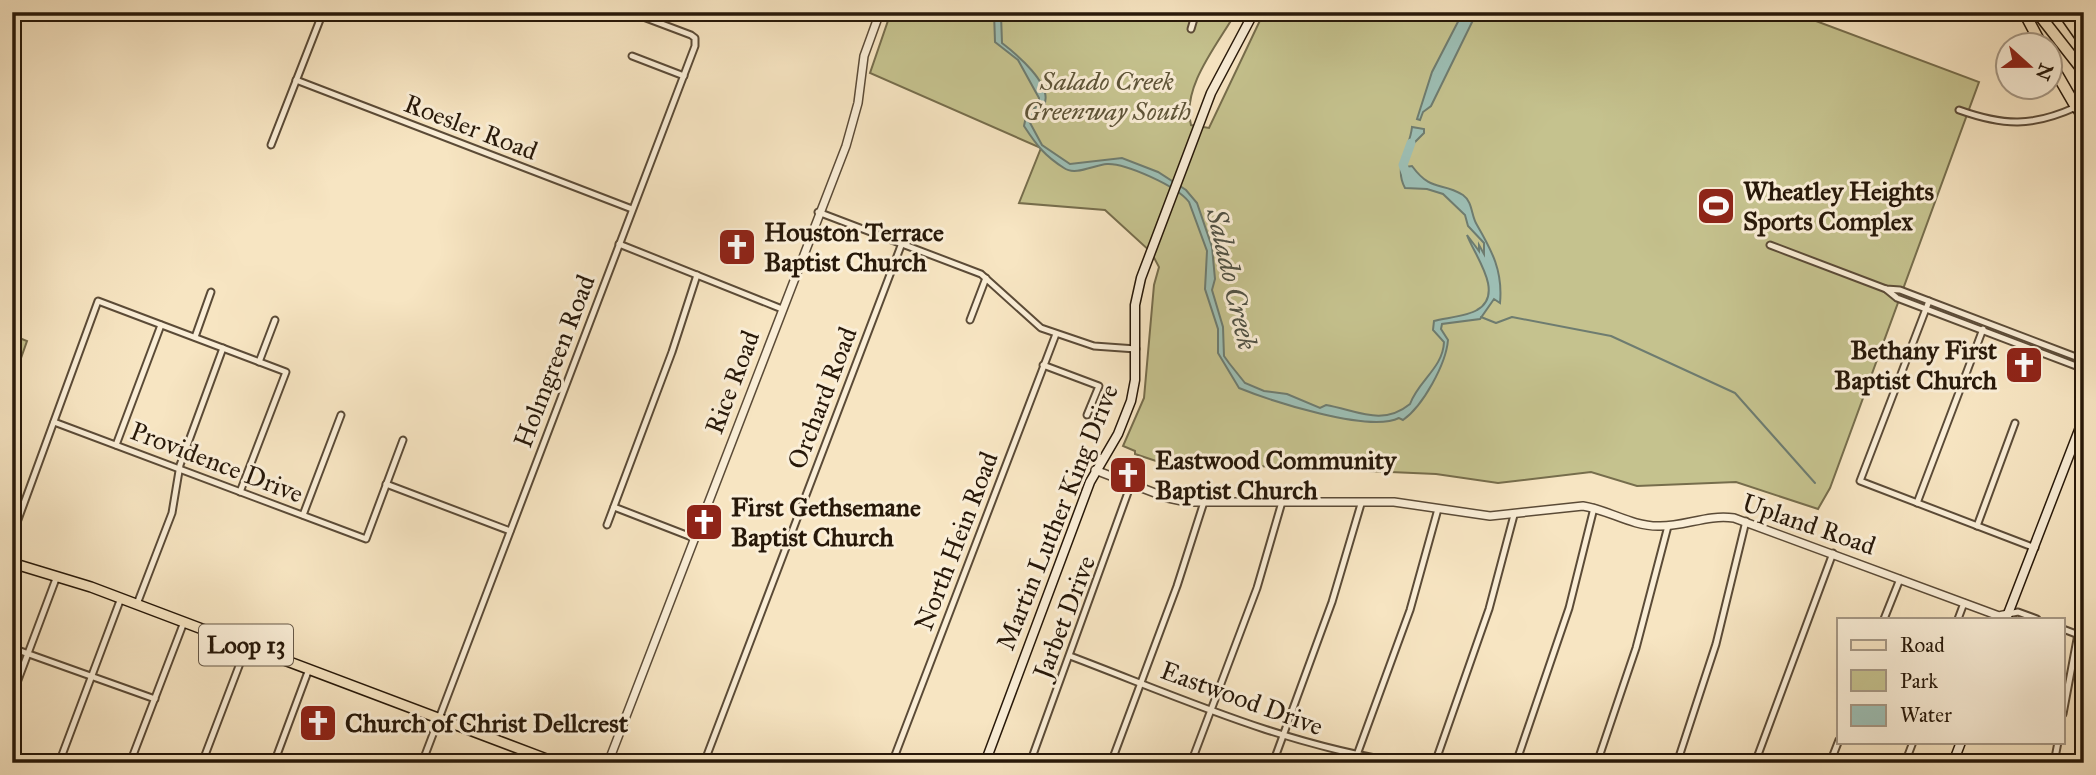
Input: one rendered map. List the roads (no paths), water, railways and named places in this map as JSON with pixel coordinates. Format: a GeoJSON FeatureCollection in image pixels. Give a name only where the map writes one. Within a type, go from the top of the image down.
{"type":"FeatureCollection","features":[{"type":"Feature","properties":{"kind":"highway"},"geometry":{"type":"LineString","coordinates":[[2024,12],[2035,32]]}},
{"type":"Feature","properties":{"kind":"highway"},"geometry":{"type":"LineString","coordinates":[[2038,12],[2084,72]]}},
{"type":"Feature","properties":{"kind":"highway"},"geometry":{"type":"LineString","coordinates":[[2063,12],[2084,42]]}},
{"type":"Feature","properties":{"kind":"highway"},"geometry":{"type":"LineString","coordinates":[[2064,86],[2076,107]]}},
{"type":"Feature","properties":{"kind":"main road","name":"Martin Luther King Drive"},"geometry":{"type":"LineString","coordinates":[[985,763],[1095,470],[1118,434],[1131,401],[1136,349],[1135,305],[1147,262],[1216,80],[1254,12]]}},
{"type":"Feature","properties":{"kind":"main road"},"geometry":{"type":"LineString","coordinates":[[2076,107],[2084,122]]}},
{"type":"Feature","properties":{"kind":"main road"},"geometry":{"type":"LineString","coordinates":[[2007,617],[2084,417]]}},
{"type":"Feature","properties":{"kind":"main road","name":"Loop 13"},"geometry":{"type":"LineString","coordinates":[[12,563],[184,621],[557,763]]}},
{"type":"Feature","properties":{"kind":"main road"},"geometry":{"type":"LineString","coordinates":[[1955,762],[1960,744]]}},
{"type":"Feature","properties":{"kind":"street"},"geometry":{"type":"LineString","coordinates":[[271,145],[323,12]]}},
{"type":"Feature","properties":{"kind":"street","name":"Holmgreen Road"},"geometry":{"type":"LineString","coordinates":[[422,763],[684,76],[695,38],[630,12]]}},
{"type":"Feature","properties":{"kind":"street","name":"Rice Road"},"geometry":{"type":"LineString","coordinates":[[608,763],[851,131],[864,56],[880,12]]}},
{"type":"Feature","properties":{"kind":"street"},"geometry":{"type":"LineString","coordinates":[[1191,29],[1196,12]]}},
{"type":"Feature","properties":{"kind":"street"},"geometry":{"type":"LineString","coordinates":[[632,56],[684,76]]}},
{"type":"Feature","properties":{"kind":"street","name":"Roesler Road"},"geometry":{"type":"LineString","coordinates":[[296,80],[632,209]]}},
{"type":"Feature","properties":{"kind":"street"},"geometry":{"type":"LineString","coordinates":[[1959,110],[2012,124],[2050,119],[2076,107]]}},
{"type":"Feature","properties":{"kind":"street"},"geometry":{"type":"LineString","coordinates":[[818,212],[986,278],[1031,321],[1056,334],[1094,346],[1136,349]]}},
{"type":"Feature","properties":{"kind":"street","name":"Orchard Road"},"geometry":{"type":"LineString","coordinates":[[704,763],[902,243]]}},
{"type":"Feature","properties":{"kind":"street"},"geometry":{"type":"LineString","coordinates":[[619,244],[782,309]]}},
{"type":"Feature","properties":{"kind":"street"},"geometry":{"type":"LineString","coordinates":[[1770,245],[1886,289],[1900,290],[2084,360]]}},
{"type":"Feature","properties":{"kind":"street"},"geometry":{"type":"LineString","coordinates":[[607,525],[673,352],[697,275]]}},
{"type":"Feature","properties":{"kind":"street"},"geometry":{"type":"LineString","coordinates":[[970,320],[986,278]]}},
{"type":"Feature","properties":{"kind":"street"},"geometry":{"type":"LineString","coordinates":[[1886,289],[1897,298],[2084,369]]}},
{"type":"Feature","properties":{"kind":"street"},"geometry":{"type":"LineString","coordinates":[[195,337],[212,292]]}},
{"type":"Feature","properties":{"kind":"street"},"geometry":{"type":"LineString","coordinates":[[12,536],[98,301],[286,372],[240,492]]}},
{"type":"Feature","properties":{"kind":"street"},"geometry":{"type":"LineString","coordinates":[[1929,301],[1860,481],[2035,548]]}},
{"type":"Feature","properties":{"kind":"street"},"geometry":{"type":"LineString","coordinates":[[259,362],[275,320]]}},
{"type":"Feature","properties":{"kind":"street"},"geometry":{"type":"LineString","coordinates":[[1917,503],[1985,323]]}},
{"type":"Feature","properties":{"kind":"street"},"geometry":{"type":"LineString","coordinates":[[116,445],[161,325]]}},
{"type":"Feature","properties":{"kind":"street","name":"North Hein Road"},"geometry":{"type":"LineString","coordinates":[[892,763],[1056,334]]}},
{"type":"Feature","properties":{"kind":"street"},"geometry":{"type":"LineString","coordinates":[[137,604],[172,513],[179,469],[223,348]]}},
{"type":"Feature","properties":{"kind":"street"},"geometry":{"type":"LineString","coordinates":[[1043,365],[1098,386],[1087,415]]}},
{"type":"Feature","properties":{"kind":"street"},"geometry":{"type":"LineString","coordinates":[[303,515],[341,415]]}},
{"type":"Feature","properties":{"kind":"street","name":"Providence Drive"},"geometry":{"type":"LineString","coordinates":[[54,422],[366,539],[386,484]]}},
{"type":"Feature","properties":{"kind":"street"},"geometry":{"type":"LineString","coordinates":[[1976,526],[2015,423]]}},
{"type":"Feature","properties":{"kind":"street"},"geometry":{"type":"LineString","coordinates":[[403,440],[386,484],[510,531]]}},
{"type":"Feature","properties":{"kind":"street","name":"Upland Road"},"geometry":{"type":"LineString","coordinates":[[1095,470],[1168,498],[1204,502],[1408,503],[1480,516],[1514,515],[1562,507],[1594,508],[1630,522],[1668,526],[1708,516],[1746,521],[2007,617]]}},
{"type":"Feature","properties":{"kind":"street","name":"Jarbet Drive"},"geometry":{"type":"LineString","coordinates":[[1030,763],[1131,484]]}},
{"type":"Feature","properties":{"kind":"street"},"geometry":{"type":"LineString","coordinates":[[1111,763],[1177,586],[1204,502]]}},
{"type":"Feature","properties":{"kind":"street"},"geometry":{"type":"LineString","coordinates":[[1191,763],[1257,587],[1282,502]]}},
{"type":"Feature","properties":{"kind":"street"},"geometry":{"type":"LineString","coordinates":[[1273,763],[1332,602],[1361,503]]}},
{"type":"Feature","properties":{"kind":"street"},"geometry":{"type":"LineString","coordinates":[[614,507],[694,538]]}},
{"type":"Feature","properties":{"kind":"street"},"geometry":{"type":"LineString","coordinates":[[1516,763],[1569,608],[1594,508]]}},
{"type":"Feature","properties":{"kind":"street"},"geometry":{"type":"LineString","coordinates":[[1355,759],[1410,610],[1438,509]]}},
{"type":"Feature","properties":{"kind":"street"},"geometry":{"type":"LineString","coordinates":[[1435,763],[1489,609],[1514,515]]}},
{"type":"Feature","properties":{"kind":"street"},"geometry":{"type":"LineString","coordinates":[[1677,763],[1716,644],[1746,521]]}},
{"type":"Feature","properties":{"kind":"street"},"geometry":{"type":"LineString","coordinates":[[1597,763],[1636,648],[1668,526]]}},
{"type":"Feature","properties":{"kind":"street"},"geometry":{"type":"LineString","coordinates":[[1755,763],[1833,553]]}},
{"type":"Feature","properties":{"kind":"street"},"geometry":{"type":"LineString","coordinates":[[12,696],[57,576]]}},
{"type":"Feature","properties":{"kind":"street"},"geometry":{"type":"LineString","coordinates":[[1884,618],[1900,579]]}},
{"type":"Feature","properties":{"kind":"street"},"geometry":{"type":"LineString","coordinates":[[59,763],[121,598]]}},
{"type":"Feature","properties":{"kind":"street"},"geometry":{"type":"LineString","coordinates":[[1958,618],[1965,603]]}},
{"type":"Feature","properties":{"kind":"street"},"geometry":{"type":"LineString","coordinates":[[2007,617],[2018,612],[2034,618]]}},
{"type":"Feature","properties":{"kind":"street"},"geometry":{"type":"LineString","coordinates":[[131,763],[184,621]]}},
{"type":"Feature","properties":{"kind":"street"},"geometry":{"type":"LineString","coordinates":[[2064,629],[2081,635],[2064,710]]}},
{"type":"Feature","properties":{"kind":"street"},"geometry":{"type":"LineString","coordinates":[[202,763],[247,645]]}},
{"type":"Feature","properties":{"kind":"street"},"geometry":{"type":"LineString","coordinates":[[12,648],[155,699]]}},
{"type":"Feature","properties":{"kind":"street","name":"Eastwood Drive"},"geometry":{"type":"LineString","coordinates":[[1070,656],[1282,737],[1355,759],[1405,763]]}},
{"type":"Feature","properties":{"kind":"street"},"geometry":{"type":"LineString","coordinates":[[274,763],[309,669]]}},
{"type":"Feature","properties":{"kind":"street"},"geometry":{"type":"LineString","coordinates":[[1830,763],[1837,744]]}},
{"type":"Feature","properties":{"kind":"street"},"geometry":{"type":"LineString","coordinates":[[1905,763],[1912,744]]}},
{"type":"Feature","properties":{"kind":"street"},"geometry":{"type":"LineString","coordinates":[[2054,763],[2058,744]]}},
{"type":"Feature","properties":{"kind":"water"},"geometry":{"type":"Polygon","coordinates":[[[994,12],[1001,15],[1002,43],[1032,70],[1043,88],[1046,97],[1044,105],[1029,121],[1042,145],[1070,164],[1122,158],[1158,172],[1186,190],[1197,203],[1212,247],[1215,279],[1212,290],[1223,327],[1224,356],[1245,383],[1264,391],[1287,394],[1320,408],[1326,405],[1369,415],[1389,415],[1410,404],[1443,351],[1444,342],[1433,330],[1434,321],[1473,312],[1485,303],[1489,294],[1488,284],[1467,235],[1479,251],[1479,245],[1484,254],[1484,243],[1468,226],[1465,215],[1443,194],[1427,189],[1405,188],[1401,165],[1412,127],[1424,129],[1424,133],[1411,146],[1405,167],[1412,166],[1425,180],[1466,198],[1495,262],[1500,281],[1500,303],[1494,299],[1480,319],[1442,324],[1441,329],[1448,340],[1443,361],[1425,395],[1403,420],[1399,418],[1385,422],[1344,419],[1239,388],[1218,353],[1218,329],[1205,289],[1207,251],[1189,202],[1174,189],[1126,167],[1107,164],[1074,171],[1057,164],[1046,155],[1024,126],[1026,116],[1039,104],[1039,98],[1018,60],[995,42],[994,12]]]}},
{"type":"Feature","properties":{"kind":"water"},"geometry":{"type":"Polygon","coordinates":[[[1463,12],[1477,12],[1431,106],[1423,112],[1420,120],[1417,119],[1432,72],[1463,12]]]}},
{"type":"Feature","properties":{"kind":"waterway","name":"Salado Creek"},"geometry":{"type":"LineString","coordinates":[[1406,173],[1403,165],[1411,143]]}},
{"type":"Feature","properties":{"kind":"waterway"},"geometry":{"type":"LineString","coordinates":[[1481,317],[1496,323],[1512,317],[1611,336],[1735,393],[1815,483]]}},
{"type":"Feature","properties":{"kind":"place","name":"Wheatley Heights Sports Complex"},"geometry":{"type":"Point","coordinates":[1716,206]}},
{"type":"Feature","properties":{"kind":"place","name":"Houston Terrace Baptist Church"},"geometry":{"type":"Point","coordinates":[737,247]}},
{"type":"Feature","properties":{"kind":"place","name":"Bethany First Baptist Church"},"geometry":{"type":"Point","coordinates":[2024,365]}},
{"type":"Feature","properties":{"kind":"place","name":"Eastwood Community Baptist Church"},"geometry":{"type":"Point","coordinates":[1128,475]}},
{"type":"Feature","properties":{"kind":"place","name":"First Gethsemane Baptist Church"},"geometry":{"type":"Point","coordinates":[704,522]}},
{"type":"Feature","properties":{"kind":"place","name":"Church of Christ Dellcrest"},"geometry":{"type":"Point","coordinates":[318,723]}},
{"type":"Feature","properties":{"kind":"park label","name":"Salado Creek Greenway South"},"geometry":{"type":"Point","coordinates":[1107,96]}}]}
